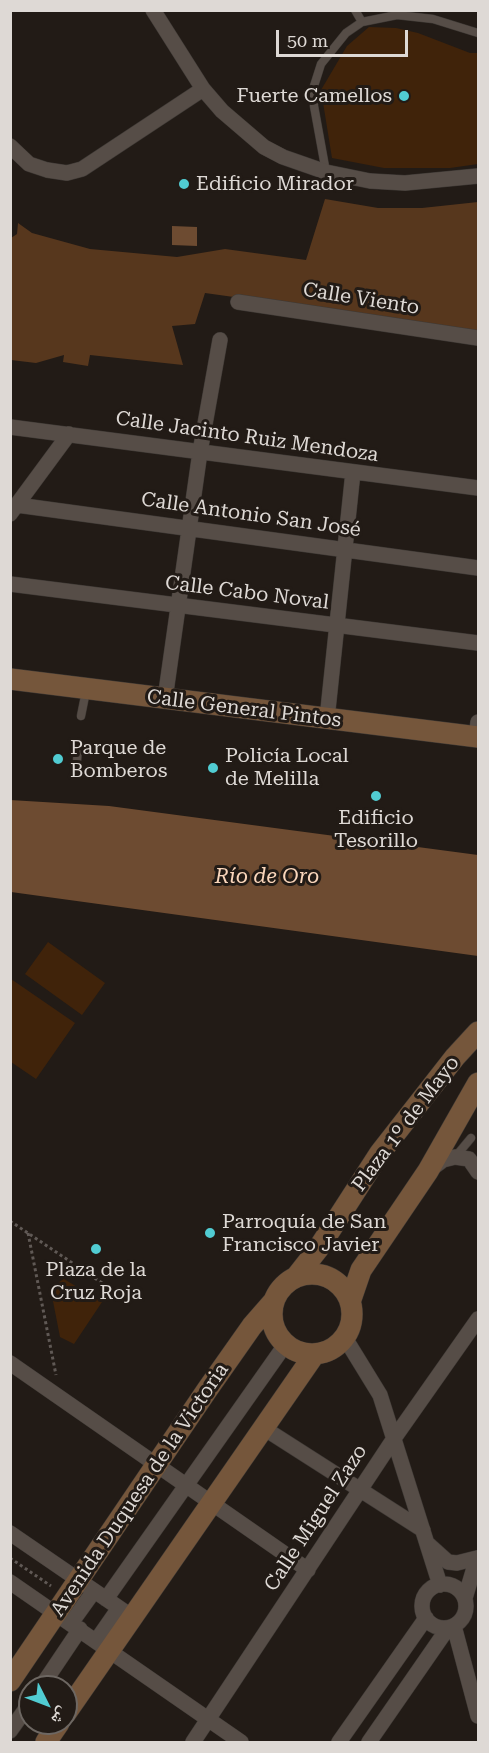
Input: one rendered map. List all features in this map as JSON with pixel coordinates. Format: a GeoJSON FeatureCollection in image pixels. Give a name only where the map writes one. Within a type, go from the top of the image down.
{"type":"FeatureCollection","features":[{"type":"Feature","properties":{"kind":"main road","name":"Calle General Pintos"},"geometry":{"type":"LineString","coordinates":[[15,676],[165,699],[327,719],[478,732]]}},
{"type":"Feature","properties":{"kind":"main road","name":"Plaza 1º de Mayo"},"geometry":{"type":"LineString","coordinates":[[296,1277],[318,1250],[380,1153],[455,1057],[478,1032]]}},
{"type":"Feature","properties":{"kind":"main road","name":"Plaza 1º de Mayo"},"geometry":{"type":"LineString","coordinates":[[350,1302],[361,1270],[428,1171],[478,1083]]}},
{"type":"Feature","properties":{"kind":"main road"},"geometry":{"type":"LineString","coordinates":[[309,1274],[328,1278],[344,1290],[350,1302],[351,1326],[345,1338],[326,1353],[314,1355],[294,1351],[285,1345],[272,1325],[273,1302],[286,1283],[296,1277],[309,1274]]}},
{"type":"Feature","properties":{"kind":"main road","name":"Avenida Duquesa de la Victoria"},"geometry":{"type":"LineString","coordinates":[[10,1681],[79,1605],[158,1464],[237,1347],[273,1302]]}},
{"type":"Feature","properties":{"kind":"main road"},"geometry":{"type":"LineString","coordinates":[[78,1690],[102,1645],[125,1612],[211,1501],[261,1427],[314,1355]]}},
{"type":"Feature","properties":{"kind":"street"},"geometry":{"type":"LineString","coordinates":[[153,10],[203,89],[222,111],[264,147],[302,165],[370,181],[405,183],[478,176]]}},
{"type":"Feature","properties":{"kind":"street"},"geometry":{"type":"LineString","coordinates":[[10,146],[29,164],[67,173],[82,170],[203,89]]}},
{"type":"Feature","properties":{"kind":"street","name":"Calle Viento"},"geometry":{"type":"LineString","coordinates":[[238,302],[478,338]]}},
{"type":"Feature","properties":{"kind":"street"},"geometry":{"type":"LineString","coordinates":[[165,699],[200,452],[220,340]]}},
{"type":"Feature","properties":{"kind":"street","name":"Calle Jacinto Ruiz Mendoza"},"geometry":{"type":"LineString","coordinates":[[10,426],[478,488]]}},
{"type":"Feature","properties":{"kind":"street"},"geometry":{"type":"LineString","coordinates":[[14,509],[69,434]]}},
{"type":"Feature","properties":{"kind":"street"},"geometry":{"type":"LineString","coordinates":[[327,719],[335,625],[353,472]]}},
{"type":"Feature","properties":{"kind":"street","name":"Calle Antonio San José"},"geometry":{"type":"LineString","coordinates":[[14,509],[189,527],[478,568]]}},
{"type":"Feature","properties":{"kind":"street","name":"Calle Cabo Noval"},"geometry":{"type":"LineString","coordinates":[[10,584],[478,642]]}},
{"type":"Feature","properties":{"kind":"street"},"geometry":{"type":"LineString","coordinates":[[428,1171],[443,1160],[455,1157],[469,1159],[478,1172]]}},
{"type":"Feature","properties":{"kind":"street","name":"Calle Miguel Zazo"},"geometry":{"type":"LineString","coordinates":[[193,1743],[395,1437],[478,1319]]}},
{"type":"Feature","properties":{"kind":"street"},"geometry":{"type":"LineString","coordinates":[[345,1338],[380,1395],[442,1585]]}},
{"type":"Feature","properties":{"kind":"street"},"geometry":{"type":"LineString","coordinates":[[46,1675],[79,1605],[187,1484],[285,1345]]}},
{"type":"Feature","properties":{"kind":"street"},"geometry":{"type":"LineString","coordinates":[[10,1364],[309,1570]]}},
{"type":"Feature","properties":{"kind":"street"},"geometry":{"type":"LineString","coordinates":[[261,1427],[360,1490],[425,1537],[448,1562],[457,1563],[478,1557]]}},
{"type":"Feature","properties":{"kind":"street"},"geometry":{"type":"LineString","coordinates":[[10,1533],[79,1605],[102,1645],[241,1743]]}},
{"type":"Feature","properties":{"kind":"street"},"geometry":{"type":"LineString","coordinates":[[451,1627],[438,1627],[426,1618],[423,1600],[429,1590],[442,1585],[478,1557]]}},
{"type":"Feature","properties":{"kind":"street"},"geometry":{"type":"LineString","coordinates":[[369,1743],[451,1627],[462,1618],[470,1605],[478,1557]]}},
{"type":"Feature","properties":{"kind":"street"},"geometry":{"type":"LineString","coordinates":[[10,1582],[79,1605],[125,1612]]}},
{"type":"Feature","properties":{"kind":"street"},"geometry":{"type":"LineString","coordinates":[[442,1585],[456,1588],[470,1605]]}},
{"type":"Feature","properties":{"kind":"street"},"geometry":{"type":"LineString","coordinates":[[339,1743],[426,1618]]}},
{"type":"Feature","properties":{"kind":"street"},"geometry":{"type":"LineString","coordinates":[[451,1627],[478,1716]]}},
{"type":"Feature","properties":{"kind":"lane"},"geometry":{"type":"LineString","coordinates":[[355,10],[362,22]]}},
{"type":"Feature","properties":{"kind":"lane"},"geometry":{"type":"LineString","coordinates":[[326,172],[314,106],[314,86],[321,64],[346,33],[362,22],[379,16],[414,15],[478,33]]}},
{"type":"Feature","properties":{"kind":"lane"},"geometry":{"type":"LineString","coordinates":[[81,716],[87,688]]}},
{"type":"Feature","properties":{"kind":"lane"},"geometry":{"type":"LineString","coordinates":[[77,761],[78,746]]}},
{"type":"Feature","properties":{"kind":"lane"},"geometry":{"type":"LineString","coordinates":[[455,1157],[471,1138]]}},
{"type":"Feature","properties":{"kind":"path"},"geometry":{"type":"LineString","coordinates":[[10,1221],[111,1289]]}},
{"type":"Feature","properties":{"kind":"path"},"geometry":{"type":"LineString","coordinates":[[28,1233],[61,1398]]}},
{"type":"Feature","properties":{"kind":"path"},"geometry":{"type":"LineString","coordinates":[[10,1558],[79,1605]]}},
{"type":"Feature","properties":{"kind":"shaded area"},"geometry":{"type":"Polygon","coordinates":[[[369,27],[396,28],[418,33],[470,53],[478,53],[478,164],[450,168],[384,168],[332,158],[321,90],[347,46],[369,27]]]}},
{"type":"Feature","properties":{"kind":"shaded area"},"geometry":{"type":"Polygon","coordinates":[[[325,199],[378,208],[422,208],[478,202],[478,331],[205,293],[195,324],[172,326],[183,365],[90,355],[88,366],[63,362],[64,355],[36,363],[11,360],[11,238],[17,234],[18,223],[32,233],[90,249],[177,257],[225,249],[306,260],[325,199]]]}},
{"type":"Feature","properties":{"kind":"shaded area"},"geometry":{"type":"Polygon","coordinates":[[[48,942],[105,983],[82,1015],[25,974],[48,942]]]}},
{"type":"Feature","properties":{"kind":"shaded area"},"geometry":{"type":"Polygon","coordinates":[[[11,979],[75,1023],[36,1079],[11,1062],[11,979]]]}},
{"type":"Feature","properties":{"kind":"shaded area"},"geometry":{"type":"Polygon","coordinates":[[[64,1279],[102,1302],[74,1344],[60,1337],[52,1296],[54,1285],[64,1279]]]}},
{"type":"Feature","properties":{"kind":"water"},"geometry":{"type":"Polygon","coordinates":[[[172,226],[197,227],[197,246],[172,245],[172,226]]]}},
{"type":"Feature","properties":{"kind":"water","name":"Río de Oro"},"geometry":{"type":"Polygon","coordinates":[[[10,800],[109,806],[478,855],[478,956],[11,892],[10,800]]]}},
{"type":"Feature","properties":{"kind":"place","name":"Fuerte Camellos"},"geometry":{"type":"Point","coordinates":[404,96]}},
{"type":"Feature","properties":{"kind":"place","name":"Edificio Mirador"},"geometry":{"type":"Point","coordinates":[184,184]}},
{"type":"Feature","properties":{"kind":"place","name":"Parque de Bomberos"},"geometry":{"type":"Point","coordinates":[58,759]}},
{"type":"Feature","properties":{"kind":"place","name":"Policía Local de Melilla"},"geometry":{"type":"Point","coordinates":[213,768]}},
{"type":"Feature","properties":{"kind":"place","name":"Edificio Tesorillo"},"geometry":{"type":"Point","coordinates":[376,796]}},
{"type":"Feature","properties":{"kind":"place","name":"Parroquía de San Francisco Javier"},"geometry":{"type":"Point","coordinates":[210,1233]}},
{"type":"Feature","properties":{"kind":"place","name":"Plaza de la Cruz Roja"},"geometry":{"type":"Point","coordinates":[96,1249]}}]}
